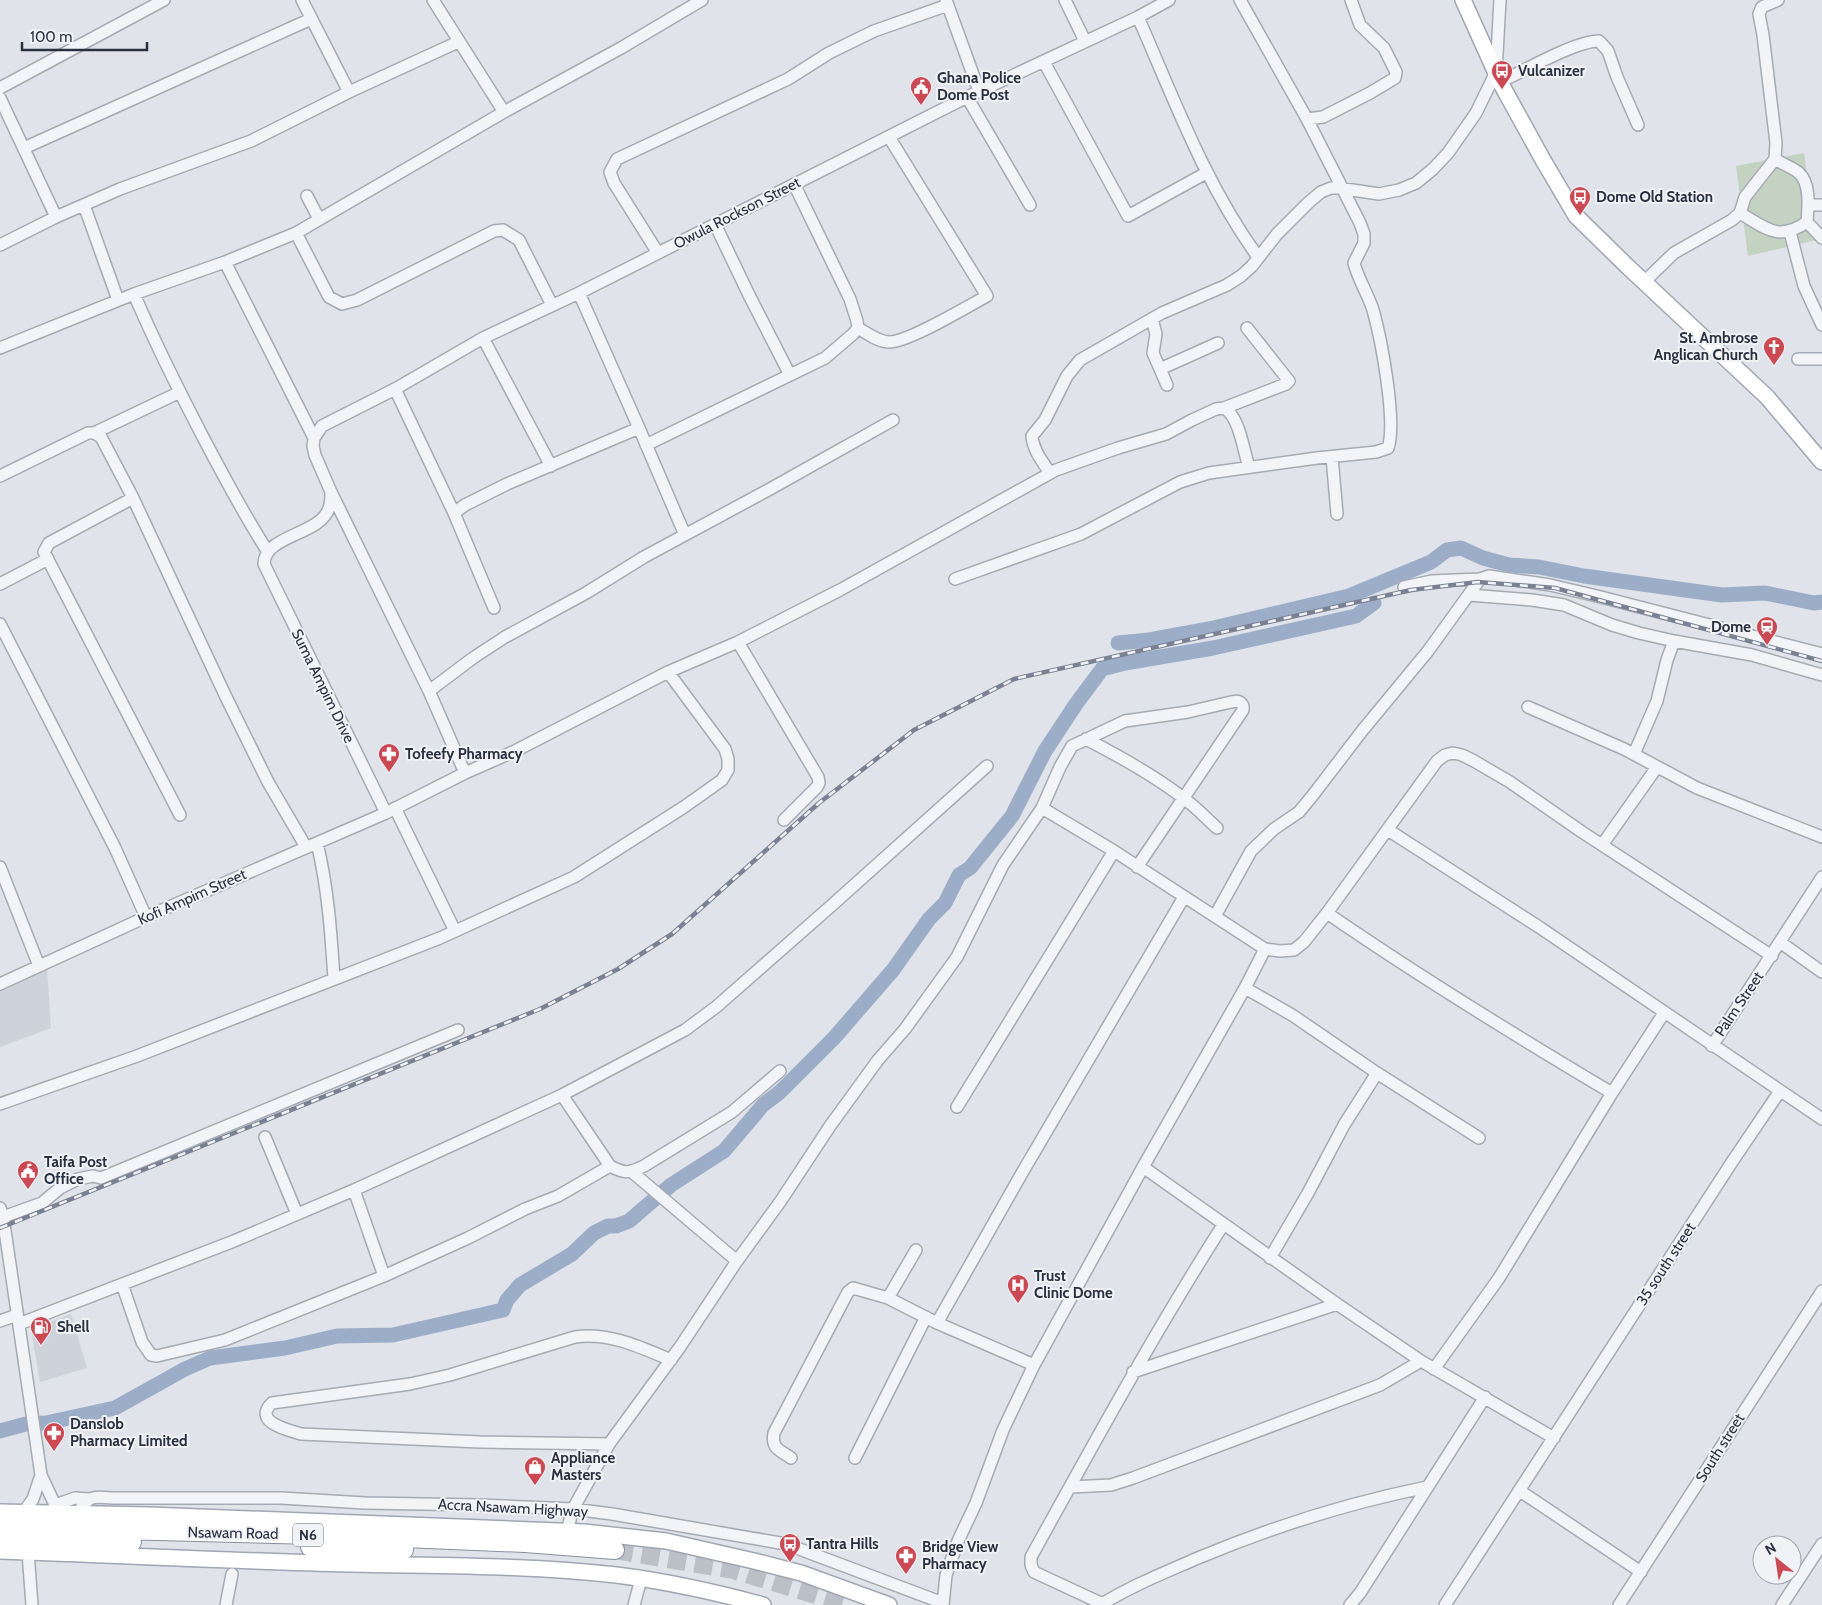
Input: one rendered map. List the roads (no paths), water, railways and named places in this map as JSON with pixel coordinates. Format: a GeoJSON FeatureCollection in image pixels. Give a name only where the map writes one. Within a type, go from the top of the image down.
{"type":"FeatureCollection","features":[{"type":"Feature","properties":{"kind":"highway","name":"Nsawam Road"},"geometry":{"type":"LineString","coordinates":[[0,1527],[357,1536],[525,1543],[615,1555],[0,1538]]}},
{"type":"Feature","properties":{"kind":"main road"},"geometry":{"type":"LineString","coordinates":[[1463,0],[1498,77],[1576,216],[1767,398],[1822,462]]}},
{"type":"Feature","properties":{"kind":"main road"},"geometry":{"type":"LineString","coordinates":[[0,1512],[150,1515],[568,1531],[666,1541],[801,1573],[889,1605]]}},
{"type":"Feature","properties":{"kind":"main road"},"geometry":{"type":"LineString","coordinates":[[0,1551],[347,1564],[524,1568],[609,1574],[730,1596],[763,1605]]}},
{"type":"Feature","properties":{"kind":"street"},"geometry":{"type":"LineString","coordinates":[[0,88],[164,0]]}},
{"type":"Feature","properties":{"kind":"street"},"geometry":{"type":"LineString","coordinates":[[302,0],[349,92]]}},
{"type":"Feature","properties":{"kind":"street"},"geometry":{"type":"LineString","coordinates":[[433,0],[504,112]]}},
{"type":"Feature","properties":{"kind":"street"},"geometry":{"type":"LineString","coordinates":[[0,348],[118,300],[225,262],[296,233],[702,0]]}},
{"type":"Feature","properties":{"kind":"street"},"geometry":{"type":"LineString","coordinates":[[1065,0],[1085,41]]}},
{"type":"Feature","properties":{"kind":"street","name":"Owula Rockson Street"},"geometry":{"type":"LineString","coordinates":[[314,438],[322,426],[395,389],[483,338],[579,294],[979,91],[1138,17],[1169,0]]}},
{"type":"Feature","properties":{"kind":"street"},"geometry":{"type":"LineString","coordinates":[[955,579],[1081,534],[1180,482],[1209,474],[1384,451],[1388,448],[1390,413],[1382,349],[1373,309],[1354,263],[1364,243],[1364,234],[1343,188],[1307,119],[1240,0]]}},
{"type":"Feature","properties":{"kind":"street"},"geometry":{"type":"LineString","coordinates":[[1307,119],[1323,117],[1394,78],[1396,72],[1384,48],[1360,25],[1352,0]]}},
{"type":"Feature","properties":{"kind":"street"},"geometry":{"type":"LineString","coordinates":[[1050,473],[1038,455],[1032,436],[1045,420],[1067,376],[1080,360],[1152,319],[1187,301],[1226,285],[1241,276],[1252,266],[1277,234],[1308,203],[1322,192],[1331,188],[1379,194],[1399,190],[1416,183],[1433,169],[1462,135],[1498,77],[1500,0]]}},
{"type":"Feature","properties":{"kind":"street"},"geometry":{"type":"LineString","coordinates":[[1644,282],[1674,253],[1732,220],[1740,213],[1745,197],[1775,159],[1776,143],[1764,35],[1759,14],[1762,7],[1778,0]]}},
{"type":"Feature","properties":{"kind":"street"},"geometry":{"type":"LineString","coordinates":[[658,253],[614,183],[610,172],[617,159],[788,79],[829,53],[874,31],[947,2],[979,91]]}},
{"type":"Feature","properties":{"kind":"street"},"geometry":{"type":"LineString","coordinates":[[1138,17],[1206,173],[1232,219],[1258,257]]}},
{"type":"Feature","properties":{"kind":"street"},"geometry":{"type":"LineString","coordinates":[[24,148],[311,19]]}},
{"type":"Feature","properties":{"kind":"street"},"geometry":{"type":"LineString","coordinates":[[1498,77],[1590,41],[1599,41],[1608,50],[1616,77],[1638,124]]}},
{"type":"Feature","properties":{"kind":"street"},"geometry":{"type":"LineString","coordinates":[[0,245],[56,217],[120,189],[251,141],[349,92],[458,42]]}},
{"type":"Feature","properties":{"kind":"street"},"geometry":{"type":"LineString","coordinates":[[1044,62],[1128,216],[1206,173]]}},
{"type":"Feature","properties":{"kind":"street"},"geometry":{"type":"LineString","coordinates":[[967,97],[1030,205]]}},
{"type":"Feature","properties":{"kind":"street"},"geometry":{"type":"LineString","coordinates":[[0,98],[4,121],[24,148],[56,217]]}},
{"type":"Feature","properties":{"kind":"street"},"geometry":{"type":"LineString","coordinates":[[858,328],[880,340],[894,342],[939,322],[987,296],[889,137]]}},
{"type":"Feature","properties":{"kind":"street"},"geometry":{"type":"LineString","coordinates":[[1775,159],[1799,173],[1803,179],[1806,186],[1808,206],[1807,222],[1822,238]]}},
{"type":"Feature","properties":{"kind":"street"},"geometry":{"type":"LineString","coordinates":[[646,445],[825,358],[858,328],[850,299],[794,184]]}},
{"type":"Feature","properties":{"kind":"street"},"geometry":{"type":"LineString","coordinates":[[308,196],[319,220]]}},
{"type":"Feature","properties":{"kind":"street"},"geometry":{"type":"LineString","coordinates":[[84,205],[118,300]]}},
{"type":"Feature","properties":{"kind":"street"},"geometry":{"type":"LineString","coordinates":[[1808,206],[1822,205]]}},
{"type":"Feature","properties":{"kind":"street"},"geometry":{"type":"LineString","coordinates":[[1740,213],[1780,233],[1790,232],[1807,222]]}},
{"type":"Feature","properties":{"kind":"street"},"geometry":{"type":"LineString","coordinates":[[715,224],[790,375]]}},
{"type":"Feature","properties":{"kind":"street"},"geometry":{"type":"LineString","coordinates":[[296,233],[329,297],[342,304],[357,300],[494,231],[503,230],[519,240],[552,305]]}},
{"type":"Feature","properties":{"kind":"street"},"geometry":{"type":"LineString","coordinates":[[1790,232],[1804,286],[1822,325]]}},
{"type":"Feature","properties":{"kind":"street"},"geometry":{"type":"LineString","coordinates":[[225,262],[314,438],[315,455],[331,492],[429,691],[465,773]]}},
{"type":"Feature","properties":{"kind":"street","name":"Suma Ampim Drive"},"geometry":{"type":"LineString","coordinates":[[134,294],[180,392],[266,555],[264,564],[390,810],[455,931]]}},
{"type":"Feature","properties":{"kind":"street"},"geometry":{"type":"LineString","coordinates":[[579,294],[685,535]]}},
{"type":"Feature","properties":{"kind":"street"},"geometry":{"type":"LineString","coordinates":[[1152,319],[1156,334],[1153,353],[1166,385]]}},
{"type":"Feature","properties":{"kind":"street","name":"Kofi Ampim Street"},"geometry":{"type":"LineString","coordinates":[[0,984],[146,917],[390,810],[515,750],[668,672],[738,642],[840,590],[1050,473],[1118,448],[1166,434],[1192,420],[1286,384],[1289,381],[1247,328]]}},
{"type":"Feature","properties":{"kind":"street"},"geometry":{"type":"LineString","coordinates":[[483,338],[551,466]]}},
{"type":"Feature","properties":{"kind":"street"},"geometry":{"type":"LineString","coordinates":[[1160,369],[1218,343]]}},
{"type":"Feature","properties":{"kind":"street"},"geometry":{"type":"LineString","coordinates":[[1798,359],[1822,359]]}},
{"type":"Feature","properties":{"kind":"street"},"geometry":{"type":"LineString","coordinates":[[395,389],[454,513],[494,608]]}},
{"type":"Feature","properties":{"kind":"street"},"geometry":{"type":"LineString","coordinates":[[0,476],[69,441],[88,433],[94,433],[180,392]]}},
{"type":"Feature","properties":{"kind":"street"},"geometry":{"type":"LineString","coordinates":[[1224,408],[1231,412],[1237,423],[1249,468]]}},
{"type":"Feature","properties":{"kind":"street"},"geometry":{"type":"LineString","coordinates":[[429,691],[505,637],[586,593],[644,557],[893,420]]}},
{"type":"Feature","properties":{"kind":"street"},"geometry":{"type":"LineString","coordinates":[[454,513],[465,505],[499,488],[639,428]]}},
{"type":"Feature","properties":{"kind":"street"},"geometry":{"type":"LineString","coordinates":[[94,433],[101,437],[105,443],[268,782],[311,845],[323,867],[329,904],[334,979]]}},
{"type":"Feature","properties":{"kind":"street"},"geometry":{"type":"LineString","coordinates":[[1332,457],[1337,514]]}},
{"type":"Feature","properties":{"kind":"street"},"geometry":{"type":"LineString","coordinates":[[266,555],[271,548],[322,520],[329,509],[331,492]]}},
{"type":"Feature","properties":{"kind":"street"},"geometry":{"type":"LineString","coordinates":[[132,498],[49,543],[44,552],[180,814]]}},
{"type":"Feature","properties":{"kind":"street"},"geometry":{"type":"LineString","coordinates":[[0,584],[48,559]]}},
{"type":"Feature","properties":{"kind":"street"},"geometry":{"type":"LineString","coordinates":[[1404,587],[1432,581],[1480,579],[1489,576],[1550,585],[1822,654]]}},
{"type":"Feature","properties":{"kind":"street"},"geometry":{"type":"LineString","coordinates":[[1215,916],[1251,851],[1274,829],[1298,812],[1313,795],[1362,731],[1428,651],[1480,579]]}},
{"type":"Feature","properties":{"kind":"street"},"geometry":{"type":"LineString","coordinates":[[1468,595],[1532,600],[1564,605],[1612,625],[1674,641],[1752,655],[1822,675]]}},
{"type":"Feature","properties":{"kind":"street"},"geometry":{"type":"LineString","coordinates":[[0,624],[115,848],[146,917]]}},
{"type":"Feature","properties":{"kind":"street"},"geometry":{"type":"LineString","coordinates":[[1634,754],[1656,701],[1666,660],[1674,641]]}},
{"type":"Feature","properties":{"kind":"street"},"geometry":{"type":"LineString","coordinates":[[738,642],[818,777],[819,783],[817,788],[784,820]]}},
{"type":"Feature","properties":{"kind":"street"},"geometry":{"type":"LineString","coordinates":[[0,1104],[137,1056],[455,931],[574,877],[684,807],[722,780],[728,770],[728,759],[725,749],[668,672]]}},
{"type":"Feature","properties":{"kind":"street"},"geometry":{"type":"LineString","coordinates":[[568,1531],[573,1509],[609,1444],[671,1360],[830,1126],[878,1060],[905,1029],[957,957],[1003,865],[1042,808],[1060,767],[1072,746],[1125,722],[1188,712],[1238,700],[1244,706],[1243,710],[1137,866]]}},
{"type":"Feature","properties":{"kind":"street"},"geometry":{"type":"LineString","coordinates":[[1528,707],[1634,754],[1697,788],[1822,837]]}},
{"type":"Feature","properties":{"kind":"street"},"geometry":{"type":"LineString","coordinates":[[1086,739],[1125,759],[1184,798],[1217,828]]}},
{"type":"Feature","properties":{"kind":"street"},"geometry":{"type":"LineString","coordinates":[[1042,808],[1114,851],[1265,949],[1294,950],[1304,942],[1327,914],[1437,761],[1444,755],[1453,753],[1474,761],[1510,782],[1602,845],[1772,956]]}},
{"type":"Feature","properties":{"kind":"street"},"geometry":{"type":"LineString","coordinates":[[0,1321],[18,1320],[122,1284],[234,1241],[354,1190],[562,1096],[685,1030],[716,1007],[987,766]]}},
{"type":"Feature","properties":{"kind":"street"},"geometry":{"type":"LineString","coordinates":[[1602,845],[1657,767]]}},
{"type":"Feature","properties":{"kind":"street"},"geometry":{"type":"LineString","coordinates":[[1388,830],[1538,928],[1712,1046]]}},
{"type":"Feature","properties":{"kind":"street"},"geometry":{"type":"LineString","coordinates":[[957,1107],[1114,851]]}},
{"type":"Feature","properties":{"kind":"street"},"geometry":{"type":"LineString","coordinates":[[0,867],[40,966]]}},
{"type":"Feature","properties":{"kind":"street","name":"Palm Street"},"geometry":{"type":"LineString","coordinates":[[1822,876],[1712,1046],[1822,1119]]}},
{"type":"Feature","properties":{"kind":"street"},"geometry":{"type":"LineString","coordinates":[[937,1323],[1022,1173],[1184,897]]}},
{"type":"Feature","properties":{"kind":"street"},"geometry":{"type":"LineString","coordinates":[[1327,914],[1478,1011],[1612,1093]]}},
{"type":"Feature","properties":{"kind":"street"},"geometry":{"type":"LineString","coordinates":[[1780,942],[1822,972]]}},
{"type":"Feature","properties":{"kind":"street"},"geometry":{"type":"LineString","coordinates":[[941,1602],[946,1574],[958,1541],[976,1502],[1004,1430],[1034,1365],[1265,949]]}},
{"type":"Feature","properties":{"kind":"street"},"geometry":{"type":"LineString","coordinates":[[1245,988],[1292,1015],[1377,1073],[1479,1138]]}},
{"type":"Feature","properties":{"kind":"street"},"geometry":{"type":"LineString","coordinates":[[1434,1369],[1499,1278],[1612,1093],[1664,1014]]}},
{"type":"Feature","properties":{"kind":"street"},"geometry":{"type":"LineString","coordinates":[[89,1499],[74,1514],[55,1506],[41,1475],[2,1212],[42,1203],[60,1188],[78,1179],[93,1176],[101,1178],[458,1030]]}},
{"type":"Feature","properties":{"kind":"street"},"geometry":{"type":"LineString","coordinates":[[562,1096],[610,1166],[621,1172],[632,1172],[732,1112],[780,1071]]}},
{"type":"Feature","properties":{"kind":"street"},"geometry":{"type":"LineString","coordinates":[[1270,1258],[1308,1193],[1344,1125],[1377,1073]]}},
{"type":"Feature","properties":{"kind":"street","name":"35 south street"},"geometry":{"type":"LineString","coordinates":[[1445,1605],[1732,1162],[1780,1092]]}},
{"type":"Feature","properties":{"kind":"street"},"geometry":{"type":"LineString","coordinates":[[265,1137],[297,1214]]}},
{"type":"Feature","properties":{"kind":"street"},"geometry":{"type":"LineString","coordinates":[[122,1284],[142,1342],[151,1355],[157,1356],[226,1340],[384,1276],[468,1238],[525,1208],[558,1196],[610,1166]]}},
{"type":"Feature","properties":{"kind":"street"},"geometry":{"type":"LineString","coordinates":[[1143,1167],[1270,1258],[1421,1361],[1554,1438]]}},
{"type":"Feature","properties":{"kind":"street"},"geometry":{"type":"LineString","coordinates":[[632,1172],[737,1261]]}},
{"type":"Feature","properties":{"kind":"street"},"geometry":{"type":"LineString","coordinates":[[354,1190],[384,1276]]}},
{"type":"Feature","properties":{"kind":"street"},"geometry":{"type":"LineString","coordinates":[[1223,1225],[1181,1290],[1133,1372],[1031,1557],[1030,1565],[1034,1572],[1104,1604],[1124,1591],[1242,1540],[1354,1504],[1427,1488]]}},
{"type":"Feature","properties":{"kind":"street"},"geometry":{"type":"LineString","coordinates":[[888,1298],[916,1250]]}},
{"type":"Feature","properties":{"kind":"street"},"geometry":{"type":"LineString","coordinates":[[791,1458],[776,1448],[773,1442],[774,1433],[848,1292],[853,1288],[888,1298],[937,1323],[1034,1365]]}},
{"type":"Feature","properties":{"kind":"street","name":"South street"},"geometry":{"type":"LineString","coordinates":[[1619,1605],[1822,1291]]}},
{"type":"Feature","properties":{"kind":"street"},"geometry":{"type":"LineString","coordinates":[[1133,1372],[1337,1304]]}},
{"type":"Feature","properties":{"kind":"street"},"geometry":{"type":"LineString","coordinates":[[855,1458],[926,1317]]}},
{"type":"Feature","properties":{"kind":"street"},"geometry":{"type":"LineString","coordinates":[[609,1444],[480,1442],[301,1434],[280,1428],[270,1422],[266,1414],[267,1408],[272,1403],[410,1384],[450,1375],[575,1337],[587,1336],[621,1341],[671,1360]]}},
{"type":"Feature","properties":{"kind":"street"},"geometry":{"type":"LineString","coordinates":[[1070,1487],[1111,1485],[1134,1478],[1380,1385],[1421,1361]]}},
{"type":"Feature","properties":{"kind":"street"},"geometry":{"type":"LineString","coordinates":[[1350,1605],[1360,1593],[1485,1398]]}},
{"type":"Feature","properties":{"kind":"street"},"geometry":{"type":"LineString","coordinates":[[23,1513],[36,1492],[41,1475]]}},
{"type":"Feature","properties":{"kind":"street"},"geometry":{"type":"LineString","coordinates":[[1520,1491],[1641,1572]]}},
{"type":"Feature","properties":{"kind":"street","name":"Accra Nsawam Highway"},"geometry":{"type":"LineString","coordinates":[[55,1506],[75,1498],[89,1499],[95,1497],[281,1498],[365,1503],[573,1509],[786,1544],[941,1602]]}},
{"type":"Feature","properties":{"kind":"street"},"geometry":{"type":"LineString","coordinates":[[1782,1605],[1822,1544]]}},
{"type":"Feature","properties":{"kind":"street"},"geometry":{"type":"LineString","coordinates":[[28,1552],[32,1605]]}},
{"type":"Feature","properties":{"kind":"street"},"geometry":{"type":"LineString","coordinates":[[226,1605],[232,1574]]}},
{"type":"Feature","properties":{"kind":"street"},"geometry":{"type":"LineString","coordinates":[[634,1605],[640,1579]]}},
{"type":"Feature","properties":{"kind":"waterway"},"geometry":{"type":"LineString","coordinates":[[1118,643],[1149,640],[1209,629],[1349,596],[1431,562],[1447,550],[1461,548],[1483,558],[1509,565],[1539,567],[1584,576],[1722,595],[1765,593],[1814,603],[1822,602]]}},
{"type":"Feature","properties":{"kind":"waterway"},"geometry":{"type":"LineString","coordinates":[[1374,585],[1379,590]]}},
{"type":"Feature","properties":{"kind":"waterway"},"geometry":{"type":"LineString","coordinates":[[0,1431],[26,1424],[46,1423],[115,1408],[185,1369],[210,1358],[285,1348],[337,1336],[393,1335],[503,1310],[507,1300],[520,1285],[572,1254],[594,1233],[608,1226],[616,1226],[629,1221],[671,1185],[724,1151],[763,1105],[780,1092],[834,1038],[893,970],[929,919],[945,903],[959,875],[970,868],[1012,816],[1045,751],[1102,669],[1125,663],[1213,648],[1356,616],[1374,603]]}},
{"type":"Feature","properties":{"kind":"tunnel"},"geometry":{"type":"LineString","coordinates":[[615,1550],[733,1570],[849,1605]]}},
{"type":"Feature","properties":{"kind":"railway"},"geometry":{"type":"LineString","coordinates":[[0,1228],[540,1009],[618,969],[672,934],[819,803],[914,730],[1014,679],[1411,590],[1478,582],[1555,588],[1822,661]]}},
{"type":"Feature","properties":{"kind":"place","name":"Vulcanizer"},"geometry":{"type":"Point","coordinates":[1502,90]}},
{"type":"Feature","properties":{"kind":"place","name":"Ghana Police Dome Post"},"geometry":{"type":"Point","coordinates":[921,106]}},
{"type":"Feature","properties":{"kind":"place","name":"Dome Old Station"},"geometry":{"type":"Point","coordinates":[1580,216]}},
{"type":"Feature","properties":{"kind":"place","name":"St. Ambrose Anglican Church"},"geometry":{"type":"Point","coordinates":[1774,366]}},
{"type":"Feature","properties":{"kind":"place","name":"Dome"},"geometry":{"type":"Point","coordinates":[1767,646]}},
{"type":"Feature","properties":{"kind":"place","name":"Tofeefy Pharmacy"},"geometry":{"type":"Point","coordinates":[389,773]}},
{"type":"Feature","properties":{"kind":"place","name":"Taifa Post Office"},"geometry":{"type":"Point","coordinates":[28,1190]}},
{"type":"Feature","properties":{"kind":"place","name":"Trust Clinic Dome"},"geometry":{"type":"Point","coordinates":[1018,1304]}},
{"type":"Feature","properties":{"kind":"place","name":"Shell"},"geometry":{"type":"Point","coordinates":[41,1346]}},
{"type":"Feature","properties":{"kind":"place","name":"Danslob Pharmacy Limited"},"geometry":{"type":"Point","coordinates":[54,1452]}},
{"type":"Feature","properties":{"kind":"place","name":"Appliance Masters"},"geometry":{"type":"Point","coordinates":[535,1486]}},
{"type":"Feature","properties":{"kind":"place","name":"Tantra Hills"},"geometry":{"type":"Point","coordinates":[790,1563]}},
{"type":"Feature","properties":{"kind":"place","name":"Bridge View Pharmacy"},"geometry":{"type":"Point","coordinates":[906,1575]}}]}
